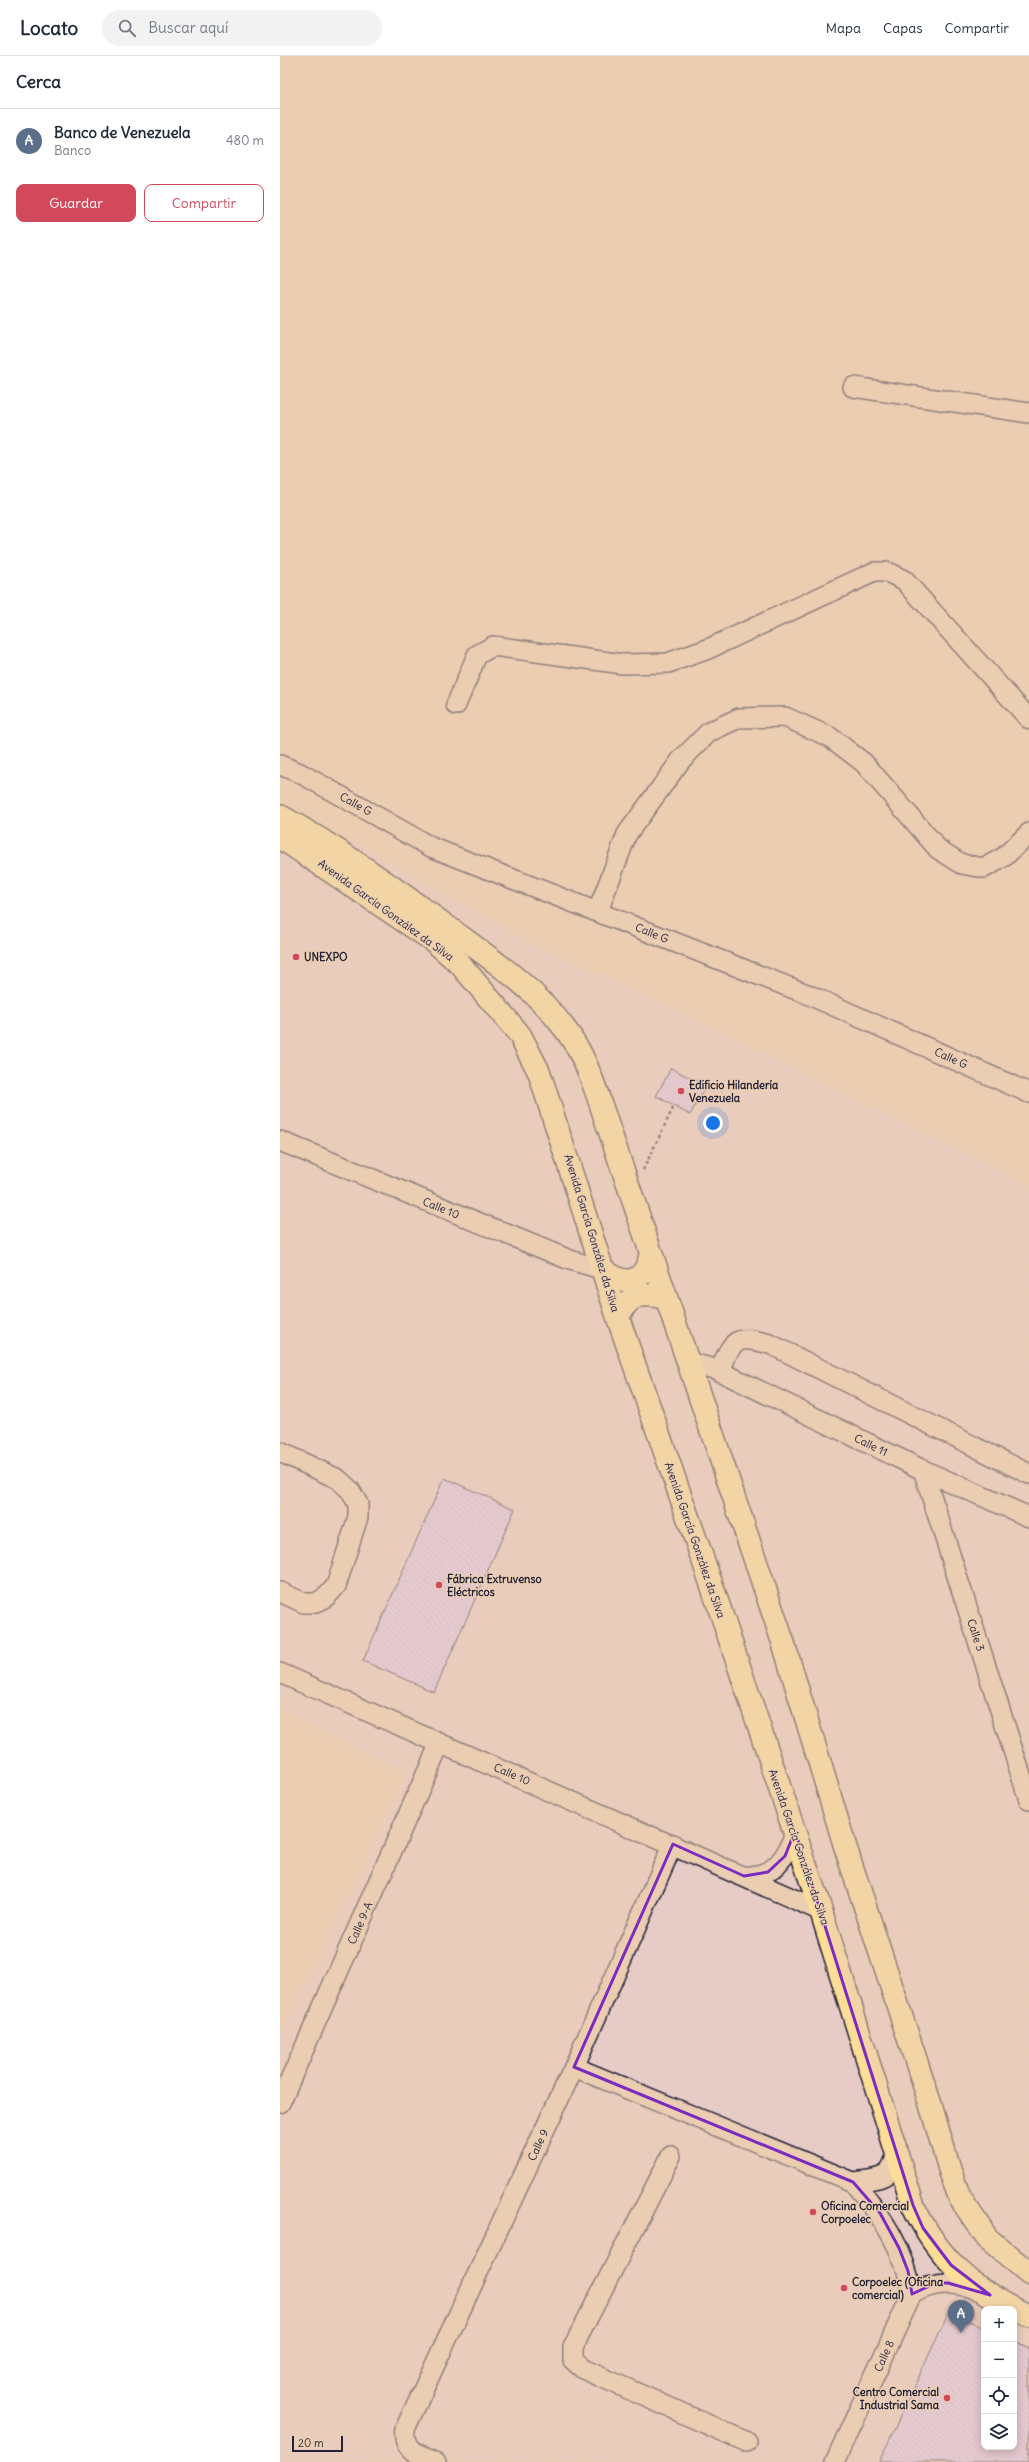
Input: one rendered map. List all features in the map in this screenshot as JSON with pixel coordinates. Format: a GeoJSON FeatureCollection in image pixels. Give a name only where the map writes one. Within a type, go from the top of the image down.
{"type":"FeatureCollection","features":[{"type":"Feature","properties":{"kind":"main road","name":"Avenida García González da Silva"},"geometry":{"type":"LineString","coordinates":[[280,816],[328,843],[435,918],[501,967],[546,1006],[565,1029],[586,1064],[784,1645],[845,1846],[960,2198],[987,2238],[1029,2273]]}},
{"type":"Feature","properties":{"kind":"main road","name":"Avenida García González da Silva"},"geometry":{"type":"LineString","coordinates":[[280,837],[434,942],[464,968],[520,1035],[540,1072],[618,1318],[795,1831],[896,2147],[913,2205],[923,2228],[951,2265],[990,2295],[1029,2316]]}},
{"type":"Feature","properties":{"kind":"main road"},"geometry":{"type":"LineString","coordinates":[[604,1270],[614,1277],[633,1280],[642,1276],[648,1266],[651,1253]]}},
{"type":"Feature","properties":{"kind":"main road"},"geometry":{"type":"LineString","coordinates":[[618,1318],[622,1310],[635,1296],[652,1294],[666,1298]]}},
{"type":"Feature","properties":{"kind":"street"},"geometry":{"type":"LineString","coordinates":[[853,387],[1029,413]]}},
{"type":"Feature","properties":{"kind":"street"},"geometry":{"type":"LineString","coordinates":[[456,705],[477,655],[493,646],[623,664],[668,663],[708,649],[874,572],[886,572],[904,580],[1029,719]]}},
{"type":"Feature","properties":{"kind":"street"},"geometry":{"type":"LineString","coordinates":[[598,911],[627,834],[680,760],[709,732],[739,718],[785,717],[830,737],[864,763],[938,849],[962,864],[984,868],[1004,857],[1029,833]]}},
{"type":"Feature","properties":{"kind":"street","name":"Calle G"},"geometry":{"type":"LineString","coordinates":[[280,765],[300,773],[431,847],[598,911],[807,994],[1029,1093]]}},
{"type":"Feature","properties":{"kind":"street","name":"Calle 10"},"geometry":{"type":"LineString","coordinates":[[280,1141],[570,1260],[604,1270]]}},
{"type":"Feature","properties":{"kind":"street"},"geometry":{"type":"LineString","coordinates":[[696,1386],[718,1371],[726,1354],[737,1342],[747,1338],[770,1344],[1029,1474]]}},
{"type":"Feature","properties":{"kind":"street","name":"Calle 11"},"geometry":{"type":"LineString","coordinates":[[688,1362],[718,1371],[923,1470],[1029,1517]]}},
{"type":"Feature","properties":{"kind":"street"},"geometry":{"type":"LineString","coordinates":[[280,1452],[338,1479],[350,1490],[358,1504],[358,1517],[336,1586],[327,1596],[316,1603],[304,1603],[280,1592]]}},
{"type":"Feature","properties":{"kind":"street","name":"Calle 3"},"geometry":{"type":"LineString","coordinates":[[923,1470],[1029,1800]]}},
{"type":"Feature","properties":{"kind":"street","name":"Calle 10"},"geometry":{"type":"LineString","coordinates":[[280,1673],[673,1844],[821,1911]]}},
{"type":"Feature","properties":{"kind":"street","name":"Calle 9-A"},"geometry":{"type":"LineString","coordinates":[[280,2103],[440,1743]]}},
{"type":"Feature","properties":{"kind":"street"},"geometry":{"type":"LineString","coordinates":[[744,1876],[754,1876],[768,1872],[776,1865],[791,1844],[795,1831]]}},
{"type":"Feature","properties":{"kind":"street","name":"Calle 9"},"geometry":{"type":"LineString","coordinates":[[436,2462],[417,2455],[407,2446],[404,2438],[410,2418],[574,2067],[673,1844]]}},
{"type":"Feature","properties":{"kind":"street"},"geometry":{"type":"LineString","coordinates":[[574,2067],[853,2182],[880,2213],[899,2248],[908,2271],[912,2294],[936,2283],[948,2283],[974,2288],[990,2295]]}},
{"type":"Feature","properties":{"kind":"street"},"geometry":{"type":"LineString","coordinates":[[853,2182],[880,2178],[891,2172],[896,2162],[896,2147]]}},
{"type":"Feature","properties":{"kind":"street"},"geometry":{"type":"LineString","coordinates":[[671,2156],[573,2347],[573,2360],[582,2369],[746,2442]]}},
{"type":"Feature","properties":{"kind":"street","name":"Calle 8"},"geometry":{"type":"LineString","coordinates":[[835,2462],[912,2294]]}},
{"type":"Feature","properties":{"kind":"path"},"geometry":{"type":"LineString","coordinates":[[632,1196],[674,1106]]}},
{"type":"Feature","properties":{"kind":"highlighted area"},"geometry":{"type":"Polygon","coordinates":[[[795,1831],[913,2205],[923,2228],[951,2265],[990,2295],[948,2283],[936,2283],[912,2294],[908,2271],[899,2248],[880,2213],[853,2182],[574,2067],[673,1844],[744,1876],[768,1872],[785,1856],[795,1831]]]}},
{"type":"Feature","properties":{"kind":"shaded area"},"geometry":{"type":"Polygon","coordinates":[[[280,838],[334,873],[351,840],[533,944],[671,1007],[1029,1185],[1029,2462],[280,2462],[280,2035],[407,1774],[280,1710],[280,838]]]}},
{"type":"Feature","properties":{"kind":"building","name":"Edificio Hilandería Venezuela"},"geometry":{"type":"Polygon","coordinates":[[[671,1068],[706,1086],[690,1115],[656,1096],[671,1068]]]}},
{"type":"Feature","properties":{"kind":"building","name":"Fábrica Extruvenso Eléctricos"},"geometry":{"type":"Polygon","coordinates":[[[444,1478],[515,1509],[434,1692],[363,1661],[444,1478]]]}},
{"type":"Feature","properties":{"kind":"building","name":"Centro Comercial Industrial Sama"},"geometry":{"type":"Polygon","coordinates":[[[949,2312],[981,2327],[981,2450],[1017,2450],[1017,2342],[1029,2348],[1029,2462],[879,2462],[949,2312]]]}},
{"type":"Feature","properties":{"kind":"place","name":"UNEXPO"},"geometry":{"type":"Point","coordinates":[296,957]}},
{"type":"Feature","properties":{"kind":"place","name":"Edificio Hilandería Venezuela"},"geometry":{"type":"Point","coordinates":[681,1091]}},
{"type":"Feature","properties":{"kind":"place","name":"Fábrica Extruvenso Eléctricos"},"geometry":{"type":"Point","coordinates":[439,1585]}},
{"type":"Feature","properties":{"kind":"place","name":"Oficina Comercial Corpoelec"},"geometry":{"type":"Point","coordinates":[813,2212]}},
{"type":"Feature","properties":{"kind":"place","name":"Corpoelec (Oficina comercial)"},"geometry":{"type":"Point","coordinates":[844,2288]}},
{"type":"Feature","properties":{"kind":"place","name":"Banco de Venezuela"},"geometry":{"type":"Point","coordinates":[961,2333]}},
{"type":"Feature","properties":{"kind":"place","name":"Centro Comercial Industrial Sama"},"geometry":{"type":"Point","coordinates":[947,2398]}}]}
